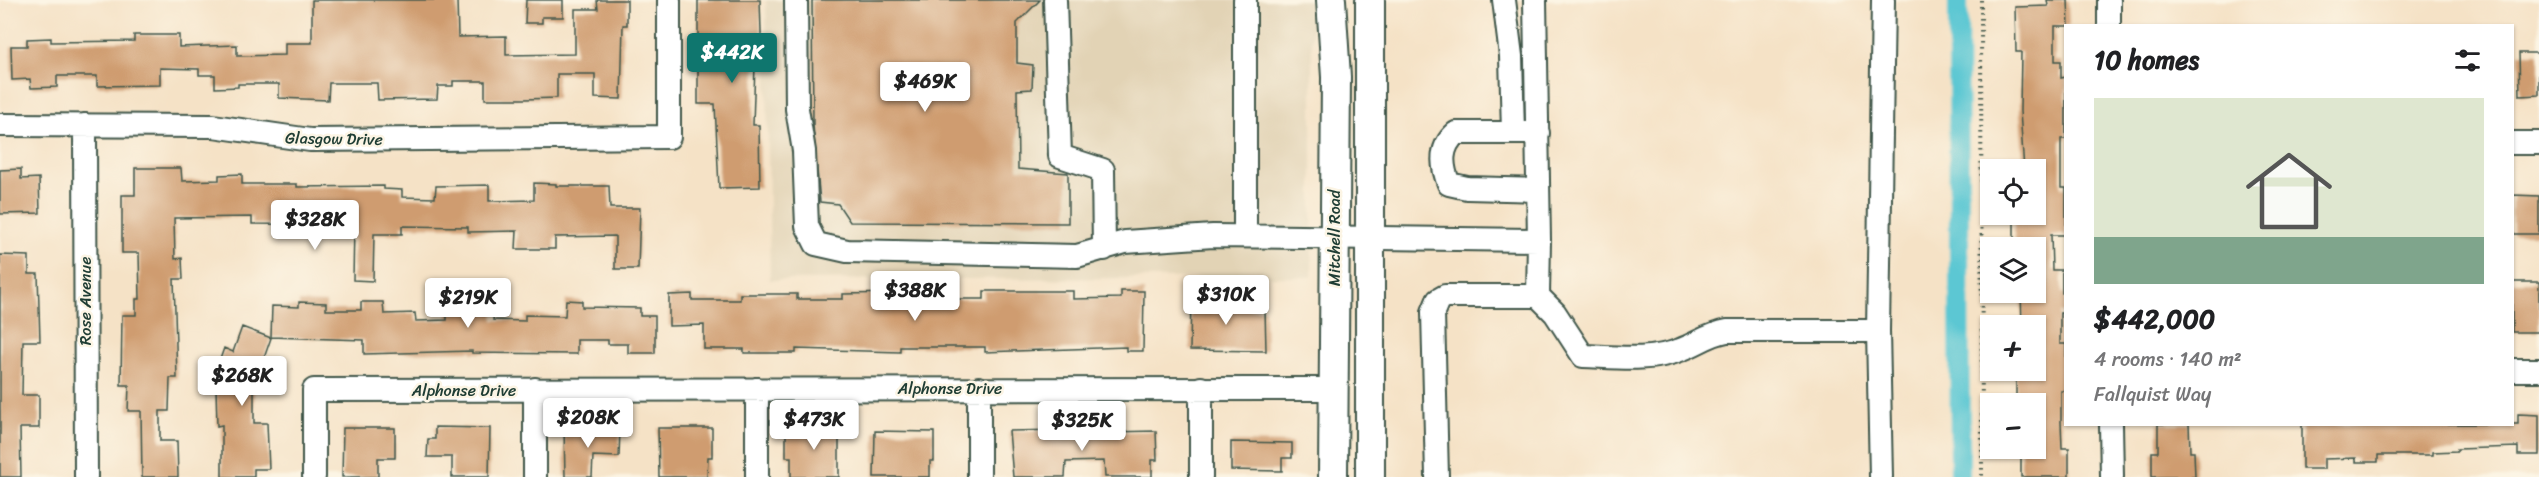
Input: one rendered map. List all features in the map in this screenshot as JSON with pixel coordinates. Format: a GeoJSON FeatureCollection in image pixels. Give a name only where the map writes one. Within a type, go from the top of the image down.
{"type":"FeatureCollection","features":[{"type":"Feature","properties":{"kind":"main road","name":"Mitchell Road"},"geometry":{"type":"LineString","coordinates":[[1331,0],[1336,78],[1333,477]]}},
{"type":"Feature","properties":{"kind":"main road"},"geometry":{"type":"LineString","coordinates":[[1370,0],[1370,477]]}},
{"type":"Feature","properties":{"kind":"street","name":"Glasgow Drive"},"geometry":{"type":"LineString","coordinates":[[0,125],[213,126],[310,140],[669,137],[669,0]]}},
{"type":"Feature","properties":{"kind":"street"},"geometry":{"type":"LineString","coordinates":[[796,0],[797,109],[804,151],[807,226],[816,244],[847,250],[1077,256],[1125,242],[1245,236],[1539,240]]}},
{"type":"Feature","properties":{"kind":"street"},"geometry":{"type":"LineString","coordinates":[[1055,0],[1060,156],[1103,170],[1104,249]]}},
{"type":"Feature","properties":{"kind":"street"},"geometry":{"type":"LineString","coordinates":[[1245,0],[1245,236]]}},
{"type":"Feature","properties":{"kind":"street"},"geometry":{"type":"LineString","coordinates":[[1504,0],[1511,56],[1513,133]]}},
{"type":"Feature","properties":{"kind":"street"},"geometry":{"type":"LineString","coordinates":[[1535,0],[1538,296]]}},
{"type":"Feature","properties":{"kind":"street"},"geometry":{"type":"LineString","coordinates":[[1881,477],[1878,331],[1883,0]]}},
{"type":"Feature","properties":{"kind":"street"},"geometry":{"type":"LineString","coordinates":[[2109,0],[2109,24]]}},
{"type":"Feature","properties":{"kind":"street","name":"Rose Avenue"},"geometry":{"type":"LineString","coordinates":[[85,125],[86,477]]}},
{"type":"Feature","properties":{"kind":"street"},"geometry":{"type":"LineString","coordinates":[[1538,133],[1456,133],[1448,140],[1444,151],[1444,171],[1449,184],[1467,188],[1538,190]]}},
{"type":"Feature","properties":{"kind":"street"},"geometry":{"type":"LineString","coordinates":[[2514,143],[2539,143]]}},
{"type":"Feature","properties":{"kind":"street"},"geometry":{"type":"LineString","coordinates":[[1437,477],[1433,312],[1438,300],[1445,296],[1538,296],[1555,313],[1582,356],[1664,355],[1680,350],[1714,333],[1727,331],[1878,331]]}},
{"type":"Feature","properties":{"kind":"street"},"geometry":{"type":"LineString","coordinates":[[2514,370],[2539,370]]}},
{"type":"Feature","properties":{"kind":"street"},"geometry":{"type":"LineString","coordinates":[[980,388],[980,477]]}},
{"type":"Feature","properties":{"kind":"street"},"geometry":{"type":"LineString","coordinates":[[1201,388],[1201,477]]}},
{"type":"Feature","properties":{"kind":"street"},"geometry":{"type":"LineString","coordinates":[[536,389],[536,477]]}},
{"type":"Feature","properties":{"kind":"street"},"geometry":{"type":"LineString","coordinates":[[757,389],[757,477]]}},
{"type":"Feature","properties":{"kind":"street","name":"Alphonse Drive"},"geometry":{"type":"LineString","coordinates":[[314,477],[314,390],[1334,389]]}},
{"type":"Feature","properties":{"kind":"street"},"geometry":{"type":"LineString","coordinates":[[2111,426],[2112,477]]}},
{"type":"Feature","properties":{"kind":"path"},"geometry":{"type":"LineString","coordinates":[[1981,0],[1982,477]]}},
{"type":"Feature","properties":{"kind":"shaded area"},"geometry":{"type":"Polygon","coordinates":[[[766,0],[1312,0],[1312,277],[770,280],[766,0]]]}},
{"type":"Feature","properties":{"kind":"building"},"geometry":{"type":"Polygon","coordinates":[[[312,0],[457,0],[458,37],[506,36],[506,55],[575,54],[575,9],[598,9],[597,0],[627,0],[627,25],[623,25],[621,99],[595,98],[595,74],[557,74],[557,98],[524,99],[485,99],[485,81],[453,81],[453,86],[438,86],[437,99],[378,100],[377,83],[329,83],[328,100],[279,98],[279,84],[238,84],[238,87],[215,88],[215,75],[199,75],[199,69],[160,68],[160,85],[97,86],[97,76],[57,76],[57,87],[31,88],[30,79],[12,80],[11,46],[27,46],[27,39],[51,38],[51,42],[134,41],[134,35],[179,35],[179,47],[237,45],[237,56],[285,55],[285,43],[312,43],[312,0]]]}},
{"type":"Feature","properties":{"kind":"building"},"geometry":{"type":"Polygon","coordinates":[[[526,0],[563,0],[563,17],[542,17],[542,23],[525,23],[526,0]]]}},
{"type":"Feature","properties":{"kind":"building"},"geometry":{"type":"Polygon","coordinates":[[[698,0],[760,0],[762,65],[755,65],[753,125],[759,125],[760,187],[719,188],[715,104],[698,104],[698,0]]]}},
{"type":"Feature","properties":{"kind":"building"},"geometry":{"type":"Polygon","coordinates":[[[812,0],[1040,0],[1017,23],[1017,63],[1033,65],[1032,89],[1017,90],[1018,169],[1068,173],[1068,223],[850,222],[838,204],[820,202],[813,125],[812,0]]]}},
{"type":"Feature","properties":{"kind":"building"},"geometry":{"type":"Polygon","coordinates":[[[2047,0],[2068,0],[2069,24],[2055,26],[2055,61],[2061,61],[2061,78],[2064,77],[2061,188],[2064,188],[2064,235],[2051,235],[2052,270],[2062,270],[2062,293],[2064,293],[2064,313],[2060,313],[2060,344],[2064,344],[2064,391],[2061,391],[2061,422],[2062,448],[2069,448],[2069,477],[2021,477],[2021,459],[2046,459],[2046,393],[2016,393],[2016,381],[2046,381],[2046,315],[2022,315],[2021,303],[2046,303],[2046,237],[2014,237],[2014,225],[2046,225],[2046,159],[2023,159],[2020,111],[2021,52],[2016,52],[2015,7],[2048,6],[2047,0]]]}},
{"type":"Feature","properties":{"kind":"building"},"geometry":{"type":"Polygon","coordinates":[[[2519,53],[2539,53],[2539,95],[2520,96],[2519,53]]]}},
{"type":"Feature","properties":{"kind":"building"},"geometry":{"type":"Polygon","coordinates":[[[135,168],[181,168],[182,181],[219,180],[219,175],[242,174],[242,184],[297,184],[297,187],[384,186],[384,189],[402,190],[402,197],[435,198],[436,186],[489,185],[489,201],[534,200],[534,183],[556,184],[556,186],[609,186],[610,208],[640,208],[638,269],[615,269],[615,236],[555,237],[555,249],[516,249],[517,231],[468,232],[468,227],[402,226],[402,234],[374,234],[373,281],[353,280],[354,225],[252,224],[252,217],[174,218],[175,259],[182,258],[183,279],[174,279],[177,378],[170,378],[169,411],[160,411],[160,441],[177,441],[178,477],[142,477],[141,411],[128,411],[129,385],[121,385],[122,315],[136,315],[136,299],[140,299],[139,253],[122,253],[122,195],[135,195],[135,168]]]}},
{"type":"Feature","properties":{"kind":"building"},"geometry":{"type":"Polygon","coordinates":[[[21,169],[21,179],[39,178],[40,213],[0,214],[0,170],[21,169]]]}},
{"type":"Feature","properties":{"kind":"building"},"geometry":{"type":"Polygon","coordinates":[[[2514,195],[2539,196],[2539,234],[2514,234],[2514,195]]]}},
{"type":"Feature","properties":{"kind":"building"},"geometry":{"type":"Polygon","coordinates":[[[0,255],[29,256],[29,274],[38,274],[40,341],[23,341],[22,395],[39,395],[39,428],[20,428],[21,477],[0,477],[0,255]]]}},
{"type":"Feature","properties":{"kind":"building"},"geometry":{"type":"Polygon","coordinates":[[[2514,282],[2539,282],[2539,332],[2514,332],[2514,282]]]}},
{"type":"Feature","properties":{"kind":"building"},"geometry":{"type":"Polygon","coordinates":[[[984,291],[1073,291],[1073,299],[1121,298],[1121,291],[1144,291],[1143,351],[1126,351],[1126,347],[985,352],[985,347],[900,347],[900,352],[796,349],[796,353],[744,353],[744,349],[704,349],[704,325],[669,326],[669,295],[692,294],[692,300],[740,300],[740,294],[797,294],[797,299],[843,299],[843,294],[901,293],[901,298],[984,299],[984,291]]]}},
{"type":"Feature","properties":{"kind":"building"},"geometry":{"type":"Polygon","coordinates":[[[1191,296],[1213,297],[1213,302],[1248,301],[1248,309],[1265,309],[1266,351],[1190,350],[1191,296]]]}},
{"type":"Feature","properties":{"kind":"building"},"geometry":{"type":"Polygon","coordinates":[[[566,300],[582,301],[582,307],[640,308],[640,316],[655,316],[655,353],[628,353],[628,344],[608,344],[608,340],[577,340],[577,354],[472,353],[472,351],[364,354],[364,340],[271,337],[272,306],[299,307],[299,302],[326,303],[326,310],[361,310],[361,302],[383,302],[384,314],[415,313],[416,321],[447,320],[447,310],[460,310],[460,301],[477,302],[477,311],[494,311],[493,320],[525,321],[525,315],[565,316],[566,300]]]}},
{"type":"Feature","properties":{"kind":"building"},"geometry":{"type":"Polygon","coordinates":[[[242,327],[271,338],[254,387],[254,423],[267,423],[269,469],[254,469],[254,477],[222,477],[222,425],[217,426],[216,388],[224,367],[218,365],[224,348],[233,352],[242,327]]]}},
{"type":"Feature","properties":{"kind":"building"},"geometry":{"type":"Polygon","coordinates":[[[2518,414],[2539,415],[2539,455],[2518,455],[2518,447],[2457,449],[2457,451],[2433,452],[2433,455],[2378,455],[2378,462],[2356,462],[2356,458],[2324,459],[2324,469],[2302,469],[2302,426],[2514,426],[2518,424],[2518,414]]]}},
{"type":"Feature","properties":{"kind":"building"},"geometry":{"type":"Polygon","coordinates":[[[839,426],[839,477],[791,477],[791,457],[786,457],[786,427],[839,426]]]}},
{"type":"Feature","properties":{"kind":"building"},"geometry":{"type":"Polygon","coordinates":[[[2158,426],[2189,426],[2190,452],[2194,452],[2195,477],[2152,477],[2152,452],[2158,452],[2158,426]]]}},
{"type":"Feature","properties":{"kind":"building"},"geometry":{"type":"Polygon","coordinates":[[[435,427],[490,428],[489,477],[452,477],[452,457],[427,457],[428,439],[435,439],[435,427]]]}},
{"type":"Feature","properties":{"kind":"building"},"geometry":{"type":"Polygon","coordinates":[[[564,427],[620,429],[619,457],[593,456],[592,477],[565,477],[564,427]]]}},
{"type":"Feature","properties":{"kind":"building"},"geometry":{"type":"Polygon","coordinates":[[[343,428],[395,428],[395,458],[378,458],[378,477],[342,477],[343,428]]]}},
{"type":"Feature","properties":{"kind":"building"},"geometry":{"type":"Polygon","coordinates":[[[658,428],[712,428],[712,457],[708,457],[707,477],[659,477],[658,428]]]}},
{"type":"Feature","properties":{"kind":"building"},"geometry":{"type":"Polygon","coordinates":[[[1061,430],[1061,433],[1156,431],[1157,460],[1152,460],[1152,477],[1105,477],[1104,461],[1066,462],[1065,477],[1013,477],[1009,431],[1061,430]]]}},
{"type":"Feature","properties":{"kind":"building"},"geometry":{"type":"Polygon","coordinates":[[[875,431],[934,432],[934,461],[930,461],[930,477],[874,477],[875,431]]]}},
{"type":"Feature","properties":{"kind":"building"},"geometry":{"type":"Polygon","coordinates":[[[1231,442],[1292,443],[1292,458],[1282,458],[1282,471],[1231,470],[1231,442]]]}},
{"type":"Feature","properties":{"kind":"waterway"},"geometry":{"type":"LineString","coordinates":[[1958,0],[1960,477]]}}]}
